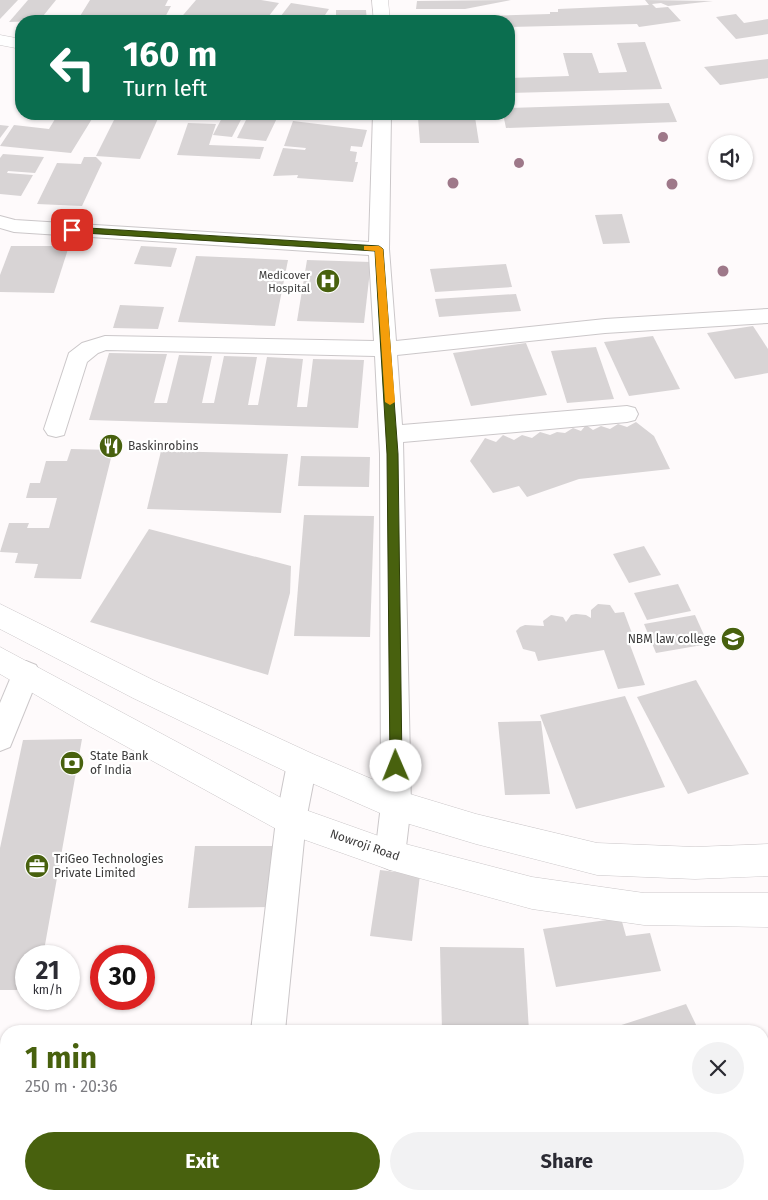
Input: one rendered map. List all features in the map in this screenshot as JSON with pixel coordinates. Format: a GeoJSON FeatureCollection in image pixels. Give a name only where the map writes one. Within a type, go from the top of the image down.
{"type":"FeatureCollection","features":[{"type":"Feature","properties":{"kind":"street"},"geometry":{"type":"LineString","coordinates":[[381,0],[382,15]]}},
{"type":"Feature","properties":{"kind":"street"},"geometry":{"type":"LineString","coordinates":[[0,40],[15,43]]}},
{"type":"Feature","properties":{"kind":"street"},"geometry":{"type":"LineString","coordinates":[[382,120],[379,249],[392,434],[396,805],[390,854]]}},
{"type":"Feature","properties":{"kind":"street"},"geometry":{"type":"LineString","coordinates":[[0,222],[14,226],[379,249]]}},
{"type":"Feature","properties":{"kind":"street"},"geometry":{"type":"LineString","coordinates":[[56,428],[77,358],[90,348],[105,343],[132,342],[270,348],[386,348],[605,326],[768,316]]}},
{"type":"Feature","properties":{"kind":"street"},"geometry":{"type":"LineString","coordinates":[[392,434],[626,414]]}},
{"type":"Feature","properties":{"kind":"street"},"geometry":{"type":"LineString","coordinates":[[0,616],[143,689],[302,764],[396,805],[476,829],[597,859],[695,863],[768,860]]}},
{"type":"Feature","properties":{"kind":"street"},"geometry":{"type":"LineString","coordinates":[[0,738],[13,666]]}},
{"type":"Feature","properties":{"kind":"street","name":"Nowroji Road"},"geometry":{"type":"LineString","coordinates":[[13,666],[108,721],[291,820],[390,854],[431,867],[532,892],[644,909],[768,910]]}},
{"type":"Feature","properties":{"kind":"street"},"geometry":{"type":"LineString","coordinates":[[269,1025],[291,820],[302,764]]}},
{"type":"Feature","properties":{"kind":"building"},"geometry":{"type":"Polygon","coordinates":[[[0,0],[18,0],[0,19],[0,0]]]}},
{"type":"Feature","properties":{"kind":"building"},"geometry":{"type":"Polygon","coordinates":[[[28,0],[56,0],[44,15],[15,15],[28,0]]]}},
{"type":"Feature","properties":{"kind":"building"},"geometry":{"type":"Polygon","coordinates":[[[90,0],[168,0],[165,6],[171,6],[166,15],[81,15],[90,0]]]}},
{"type":"Feature","properties":{"kind":"building"},"geometry":{"type":"Polygon","coordinates":[[[196,0],[261,0],[279,3],[270,15],[183,15],[196,0]]]}},
{"type":"Feature","properties":{"kind":"building"},"geometry":{"type":"Polygon","coordinates":[[[511,0],[465,9],[416,9],[417,1],[511,0]]]}},
{"type":"Feature","properties":{"kind":"building"},"geometry":{"type":"Polygon","coordinates":[[[645,0],[713,1],[668,6],[661,3],[652,4],[656,8],[668,7],[681,21],[639,27],[637,24],[515,27],[515,15],[550,14],[550,12],[558,12],[558,9],[649,5],[645,0]]]}},
{"type":"Feature","properties":{"kind":"building"},"geometry":{"type":"Polygon","coordinates":[[[291,3],[329,9],[325,15],[282,15],[291,3]]]}},
{"type":"Feature","properties":{"kind":"building"},"geometry":{"type":"Polygon","coordinates":[[[336,10],[366,10],[366,15],[336,15],[336,10]]]}},
{"type":"Feature","properties":{"kind":"building"},"geometry":{"type":"Polygon","coordinates":[[[736,14],[744,23],[768,19],[768,34],[736,39],[716,17],[736,14]]]}},
{"type":"Feature","properties":{"kind":"building"},"geometry":{"type":"Polygon","coordinates":[[[15,15],[15,22],[9,22],[15,15]]]}},
{"type":"Feature","properties":{"kind":"building"},"geometry":{"type":"Polygon","coordinates":[[[645,42],[662,89],[515,93],[515,78],[569,76],[563,53],[592,53],[599,73],[627,72],[617,43],[645,42]]]}},
{"type":"Feature","properties":{"kind":"building"},"geometry":{"type":"Polygon","coordinates":[[[768,59],[768,78],[720,85],[704,67],[768,59]]]}},
{"type":"Feature","properties":{"kind":"building"},"geometry":{"type":"Polygon","coordinates":[[[669,103],[677,122],[506,128],[504,120],[515,120],[515,108],[669,103]]]}},
{"type":"Feature","properties":{"kind":"building"},"geometry":{"type":"Polygon","coordinates":[[[54,120],[91,120],[71,153],[0,146],[14,125],[49,129],[54,120]]]}},
{"type":"Feature","properties":{"kind":"building"},"geometry":{"type":"Polygon","coordinates":[[[114,120],[157,120],[140,159],[96,156],[114,120]]]}},
{"type":"Feature","properties":{"kind":"building"},"geometry":{"type":"Polygon","coordinates":[[[221,120],[241,120],[232,137],[213,135],[221,120]]]}},
{"type":"Feature","properties":{"kind":"building"},"geometry":{"type":"Polygon","coordinates":[[[246,120],[276,120],[266,141],[237,138],[246,120]]]}},
{"type":"Feature","properties":{"kind":"building"},"geometry":{"type":"Polygon","coordinates":[[[418,120],[475,120],[479,143],[420,143],[418,120]]]}},
{"type":"Feature","properties":{"kind":"building"},"geometry":{"type":"Polygon","coordinates":[[[293,121],[367,130],[362,147],[351,146],[350,151],[357,152],[355,162],[358,162],[353,182],[297,178],[298,175],[273,176],[283,148],[305,150],[306,148],[284,146],[293,121]]]}},
{"type":"Feature","properties":{"kind":"building"},"geometry":{"type":"Polygon","coordinates":[[[188,123],[216,124],[209,145],[264,147],[260,159],[177,155],[188,123]]]}},
{"type":"Feature","properties":{"kind":"building"},"geometry":{"type":"Polygon","coordinates":[[[0,125],[9,126],[0,138],[0,125]]]}},
{"type":"Feature","properties":{"kind":"building"},"geometry":{"type":"Polygon","coordinates":[[[3,154],[44,157],[35,173],[8,171],[7,173],[33,175],[21,196],[0,194],[0,158],[3,154]]]}},
{"type":"Feature","properties":{"kind":"building"},"geometry":{"type":"Polygon","coordinates":[[[84,157],[96,157],[102,163],[82,206],[37,204],[57,163],[81,164],[84,157]]]}},
{"type":"Feature","properties":{"kind":"building"},"geometry":{"type":"Polygon","coordinates":[[[622,214],[630,243],[603,244],[595,215],[622,214]]]}},
{"type":"Feature","properties":{"kind":"building"},"geometry":{"type":"Polygon","coordinates":[[[11,246],[69,246],[54,293],[0,292],[0,275],[11,246]]]}},
{"type":"Feature","properties":{"kind":"building"},"geometry":{"type":"Polygon","coordinates":[[[141,246],[177,248],[171,267],[134,264],[141,246]]]}},
{"type":"Feature","properties":{"kind":"building"},"geometry":{"type":"Polygon","coordinates":[[[196,256],[288,260],[275,326],[178,322],[196,256]]]}},
{"type":"Feature","properties":{"kind":"building"},"geometry":{"type":"Polygon","coordinates":[[[307,260],[371,262],[364,323],[297,321],[307,260]]]}},
{"type":"Feature","properties":{"kind":"building"},"geometry":{"type":"Polygon","coordinates":[[[506,264],[512,287],[435,292],[430,269],[506,264]]]}},
{"type":"Feature","properties":{"kind":"building"},"geometry":{"type":"Polygon","coordinates":[[[516,294],[521,311],[439,317],[435,299],[516,294]]]}},
{"type":"Feature","properties":{"kind":"building"},"geometry":{"type":"Polygon","coordinates":[[[120,305],[164,307],[158,329],[113,328],[120,305]]]}},
{"type":"Feature","properties":{"kind":"building"},"geometry":{"type":"Polygon","coordinates":[[[753,326],[768,349],[768,373],[735,379],[707,333],[753,326]]]}},
{"type":"Feature","properties":{"kind":"building"},"geometry":{"type":"Polygon","coordinates":[[[653,336],[680,389],[629,396],[604,342],[653,336]]]}},
{"type":"Feature","properties":{"kind":"building"},"geometry":{"type":"Polygon","coordinates":[[[526,343],[547,395],[471,406],[453,353],[526,343]]]}},
{"type":"Feature","properties":{"kind":"building"},"geometry":{"type":"Polygon","coordinates":[[[596,347],[614,399],[567,403],[551,351],[596,347]]]}},
{"type":"Feature","properties":{"kind":"building"},"geometry":{"type":"Polygon","coordinates":[[[109,353],[167,354],[154,403],[167,403],[179,355],[212,356],[202,403],[214,403],[224,356],[257,357],[248,405],[258,405],[267,357],[303,359],[297,407],[307,407],[313,359],[364,360],[358,428],[89,420],[109,353]]]}},
{"type":"Feature","properties":{"kind":"building"},"geometry":{"type":"Polygon","coordinates":[[[636,422],[654,436],[670,469],[579,479],[527,497],[519,486],[493,493],[470,461],[485,438],[496,442],[503,435],[514,440],[522,435],[532,438],[540,432],[550,435],[557,432],[565,433],[573,428],[581,431],[586,425],[593,430],[601,426],[610,429],[618,424],[627,427],[636,422]]]}},
{"type":"Feature","properties":{"kind":"building"},"geometry":{"type":"Polygon","coordinates":[[[71,449],[113,450],[81,579],[34,578],[38,564],[15,563],[18,553],[0,552],[9,523],[29,523],[27,528],[49,528],[57,498],[26,498],[30,483],[40,483],[46,461],[67,461],[71,449]]]}},
{"type":"Feature","properties":{"kind":"building"},"geometry":{"type":"Polygon","coordinates":[[[161,451],[288,454],[281,513],[147,509],[161,451]]]}},
{"type":"Feature","properties":{"kind":"building"},"geometry":{"type":"Polygon","coordinates":[[[301,456],[370,457],[369,487],[298,486],[301,456]]]}},
{"type":"Feature","properties":{"kind":"building"},"geometry":{"type":"Polygon","coordinates":[[[304,515],[374,516],[370,637],[294,636],[304,515]]]}},
{"type":"Feature","properties":{"kind":"building"},"geometry":{"type":"Polygon","coordinates":[[[149,529],[291,566],[290,593],[268,675],[90,622],[149,529]]]}},
{"type":"Feature","properties":{"kind":"building"},"geometry":{"type":"Polygon","coordinates":[[[644,546],[661,575],[629,583],[613,554],[644,546]]]}},
{"type":"Feature","properties":{"kind":"building"},"geometry":{"type":"Polygon","coordinates":[[[678,584],[691,611],[647,620],[634,593],[678,584]]]}},
{"type":"Feature","properties":{"kind":"building"},"geometry":{"type":"Polygon","coordinates":[[[598,604],[610,605],[615,613],[624,612],[636,644],[630,645],[645,685],[618,689],[604,650],[538,661],[535,652],[523,649],[516,631],[520,627],[525,625],[544,626],[543,621],[551,615],[563,617],[566,622],[571,615],[576,614],[586,615],[591,618],[591,610],[598,604]]]}},
{"type":"Feature","properties":{"kind":"building"},"geometry":{"type":"Polygon","coordinates":[[[695,615],[708,644],[656,653],[644,624],[695,615]]]}},
{"type":"Feature","properties":{"kind":"building"},"geometry":{"type":"Polygon","coordinates":[[[696,680],[749,774],[688,794],[637,697],[696,680]]]}},
{"type":"Feature","properties":{"kind":"building"},"geometry":{"type":"Polygon","coordinates":[[[625,696],[665,787],[576,809],[540,715],[625,696]]]}},
{"type":"Feature","properties":{"kind":"building"},"geometry":{"type":"Polygon","coordinates":[[[541,721],[550,794],[505,795],[498,722],[541,721]]]}},
{"type":"Feature","properties":{"kind":"building"},"geometry":{"type":"Polygon","coordinates":[[[82,739],[45,945],[15,945],[15,990],[0,990],[0,848],[23,740],[82,739]]]}},
{"type":"Feature","properties":{"kind":"building"},"geometry":{"type":"Polygon","coordinates":[[[195,846],[276,846],[273,907],[188,908],[195,846]]]}},
{"type":"Feature","properties":{"kind":"building"},"geometry":{"type":"Polygon","coordinates":[[[380,870],[420,875],[412,941],[370,936],[380,870]]]}},
{"type":"Feature","properties":{"kind":"building"},"geometry":{"type":"Polygon","coordinates":[[[621,918],[626,936],[650,933],[661,971],[556,987],[543,929],[621,918]]]}},
{"type":"Feature","properties":{"kind":"building"},"geometry":{"type":"Polygon","coordinates":[[[440,947],[524,948],[529,1025],[442,1025],[440,947]]]}},
{"type":"Feature","properties":{"kind":"building"},"geometry":{"type":"Polygon","coordinates":[[[686,1004],[696,1025],[621,1025],[686,1004]]]}},
{"type":"Feature","properties":{"kind":"slow traffic"},"geometry":{"type":"LineString","coordinates":[[367,248],[379,249],[390,402]]}},
{"type":"Feature","properties":{"kind":"place","name":"Medicover Hospital"},"geometry":{"type":"Point","coordinates":[328,281]}},
{"type":"Feature","properties":{"kind":"place","name":"Baskinrobins"},"geometry":{"type":"Point","coordinates":[111,446]}},
{"type":"Feature","properties":{"kind":"place","name":"NBM law college"},"geometry":{"type":"Point","coordinates":[733,639]}},
{"type":"Feature","properties":{"kind":"place","name":"State Bank of India"},"geometry":{"type":"Point","coordinates":[72,763]}},
{"type":"Feature","properties":{"kind":"place","name":"TriGeo Technologies Private Limited"},"geometry":{"type":"Point","coordinates":[37,866]}},
{"type":"Feature","properties":{"kind":"route"},"geometry":{"type":"LineString","coordinates":[[72,230],[379,249],[392,454],[396,766]]}}]}
